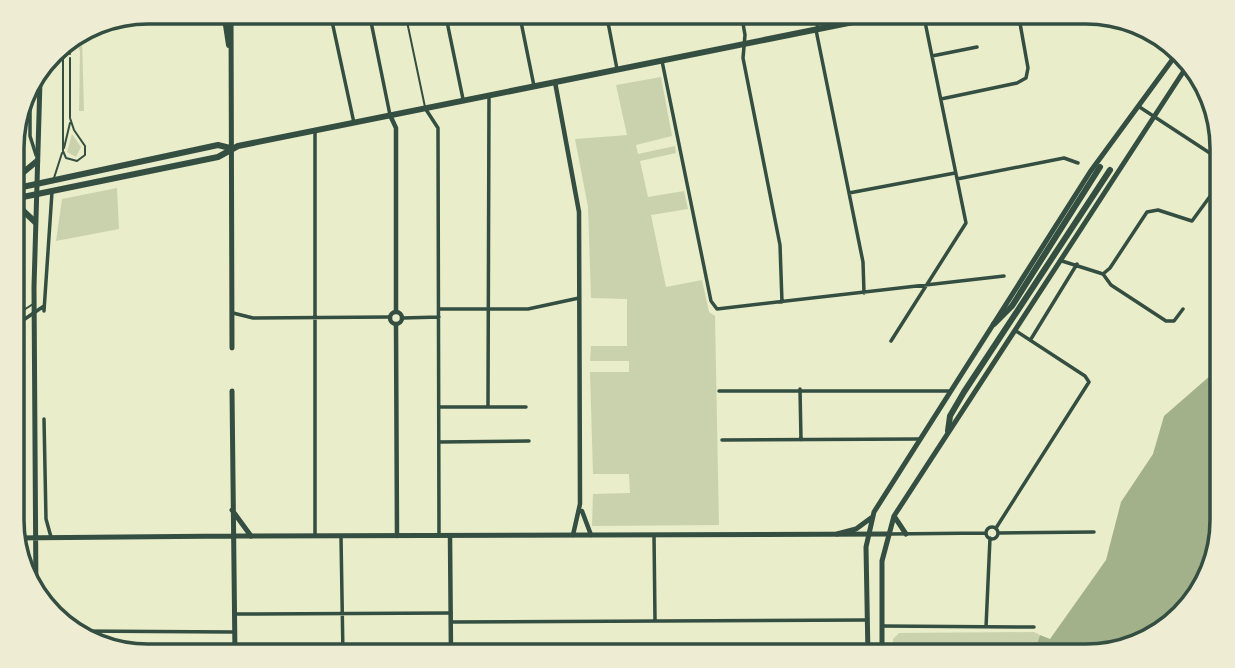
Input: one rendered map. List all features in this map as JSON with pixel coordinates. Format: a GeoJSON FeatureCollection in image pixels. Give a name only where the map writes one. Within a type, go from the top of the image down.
{"type":"FeatureCollection","features":[{"type":"Feature","properties":{"kind":"highway"},"geometry":{"type":"LineString","coordinates":[[226,24],[229,45]]}},
{"type":"Feature","properties":{"kind":"highway"},"geometry":{"type":"LineString","coordinates":[[25,198],[218,157],[230,148],[846,24]]}},
{"type":"Feature","properties":{"kind":"highway"},"geometry":{"type":"LineString","coordinates":[[25,186],[218,145],[230,148]]}},
{"type":"Feature","properties":{"kind":"highway"},"geometry":{"type":"LineString","coordinates":[[25,170],[37,159]]}},
{"type":"Feature","properties":{"kind":"highway"},"geometry":{"type":"LineString","coordinates":[[995,324],[1012,306],[1100,167]]}},
{"type":"Feature","properties":{"kind":"highway"},"geometry":{"type":"LineString","coordinates":[[948,431],[950,416],[964,393],[1110,170]]}},
{"type":"Feature","properties":{"kind":"highway"},"geometry":{"type":"LineString","coordinates":[[25,211],[36,222]]}},
{"type":"Feature","properties":{"kind":"main road"},"geometry":{"type":"LineString","coordinates":[[230,24],[232,348]]}},
{"type":"Feature","properties":{"kind":"main road"},"geometry":{"type":"LineString","coordinates":[[867,643],[867,535],[872,518],[919,439],[1090,172],[1172,59]]}},
{"type":"Feature","properties":{"kind":"main road"},"geometry":{"type":"LineString","coordinates":[[882,643],[882,561],[887,534],[894,516],[1184,71]]}},
{"type":"Feature","properties":{"kind":"main road"},"geometry":{"type":"LineString","coordinates":[[36,571],[35,303],[36,204],[40,195],[36,184],[40,89]]}},
{"type":"Feature","properties":{"kind":"main road"},"geometry":{"type":"LineString","coordinates":[[232,391],[234,644]]}},
{"type":"Feature","properties":{"kind":"main road"},"geometry":{"type":"LineString","coordinates":[[232,510],[251,536]]}},
{"type":"Feature","properties":{"kind":"main road"},"geometry":{"type":"LineString","coordinates":[[894,516],[906,534]]}},
{"type":"Feature","properties":{"kind":"main road"},"geometry":{"type":"LineString","coordinates":[[837,534],[858,528],[872,518]]}},
{"type":"Feature","properties":{"kind":"main road"},"geometry":{"type":"LineString","coordinates":[[26,538],[887,534]]}},
{"type":"Feature","properties":{"kind":"street"},"geometry":{"type":"LineString","coordinates":[[333,24],[354,123]]}},
{"type":"Feature","properties":{"kind":"street"},"geometry":{"type":"LineString","coordinates":[[371,24],[390,115],[396,128],[397,311],[403,318]]}},
{"type":"Feature","properties":{"kind":"street"},"geometry":{"type":"LineString","coordinates":[[447,24],[463,101]]}},
{"type":"Feature","properties":{"kind":"street"},"geometry":{"type":"LineString","coordinates":[[521,24],[534,86]]}},
{"type":"Feature","properties":{"kind":"street"},"geometry":{"type":"LineString","coordinates":[[608,24],[617,70]]}},
{"type":"Feature","properties":{"kind":"street"},"geometry":{"type":"LineString","coordinates":[[742,24],[743,58],[780,245],[782,302]]}},
{"type":"Feature","properties":{"kind":"street"},"geometry":{"type":"LineString","coordinates":[[816,24],[863,262],[864,293]]}},
{"type":"Feature","properties":{"kind":"street"},"geometry":{"type":"LineString","coordinates":[[891,341],[965,226],[925,24]]}},
{"type":"Feature","properties":{"kind":"street"},"geometry":{"type":"LineString","coordinates":[[941,99],[1017,83],[1026,78],[1028,68],[1019,24]]}},
{"type":"Feature","properties":{"kind":"street"},"geometry":{"type":"LineString","coordinates":[[932,56],[976,47]]}},
{"type":"Feature","properties":{"kind":"street"},"geometry":{"type":"LineString","coordinates":[[662,61],[711,301],[717,309],[1004,276]]}},
{"type":"Feature","properties":{"kind":"street"},"geometry":{"type":"LineString","coordinates":[[555,82],[579,207],[580,504],[578,523],[573,535]]}},
{"type":"Feature","properties":{"kind":"street"},"geometry":{"type":"LineString","coordinates":[[488,407],[489,95]]}},
{"type":"Feature","properties":{"kind":"street"},"geometry":{"type":"LineString","coordinates":[[1138,106],[1210,153]]}},
{"type":"Feature","properties":{"kind":"street"},"geometry":{"type":"LineString","coordinates":[[425,108],[438,125],[439,536]]}},
{"type":"Feature","properties":{"kind":"street"},"geometry":{"type":"LineString","coordinates":[[29,115],[31,144],[37,159]]}},
{"type":"Feature","properties":{"kind":"street"},"geometry":{"type":"LineString","coordinates":[[314,131],[315,537]]}},
{"type":"Feature","properties":{"kind":"street"},"geometry":{"type":"LineString","coordinates":[[957,179],[1064,158],[1078,163]]}},
{"type":"Feature","properties":{"kind":"street"},"geometry":{"type":"LineString","coordinates":[[849,193],[956,173]]}},
{"type":"Feature","properties":{"kind":"street"},"geometry":{"type":"LineString","coordinates":[[25,319],[44,308],[52,192]]}},
{"type":"Feature","properties":{"kind":"street"},"geometry":{"type":"LineString","coordinates":[[1060,261],[1077,264],[1094,274],[1103,274],[1110,268],[1147,212],[1158,210],[1192,221],[1210,196]]}},
{"type":"Feature","properties":{"kind":"street"},"geometry":{"type":"LineString","coordinates":[[1030,340],[1077,264]]}},
{"type":"Feature","properties":{"kind":"street"},"geometry":{"type":"LineString","coordinates":[[1103,274],[1111,285],[1166,321],[1174,321],[1183,309]]}},
{"type":"Feature","properties":{"kind":"street"},"geometry":{"type":"LineString","coordinates":[[439,309],[535,308],[579,298]]}},
{"type":"Feature","properties":{"kind":"street"},"geometry":{"type":"LineString","coordinates":[[233,313],[253,318],[315,318],[390,317],[397,311]]}},
{"type":"Feature","properties":{"kind":"street"},"geometry":{"type":"LineString","coordinates":[[390,317],[396,324],[397,536]]}},
{"type":"Feature","properties":{"kind":"street"},"geometry":{"type":"LineString","coordinates":[[396,324],[403,318],[439,317]]}},
{"type":"Feature","properties":{"kind":"street"},"geometry":{"type":"LineString","coordinates":[[996,528],[1089,382],[1014,331]]}},
{"type":"Feature","properties":{"kind":"street"},"geometry":{"type":"LineString","coordinates":[[800,389],[801,439]]}},
{"type":"Feature","properties":{"kind":"street"},"geometry":{"type":"LineString","coordinates":[[719,391],[950,391]]}},
{"type":"Feature","properties":{"kind":"street"},"geometry":{"type":"LineString","coordinates":[[439,407],[526,407]]}},
{"type":"Feature","properties":{"kind":"street"},"geometry":{"type":"LineString","coordinates":[[44,419],[46,519],[51,537]]}},
{"type":"Feature","properties":{"kind":"street"},"geometry":{"type":"LineString","coordinates":[[722,440],[919,439]]}},
{"type":"Feature","properties":{"kind":"street"},"geometry":{"type":"LineString","coordinates":[[439,442],[529,441]]}},
{"type":"Feature","properties":{"kind":"street"},"geometry":{"type":"LineString","coordinates":[[580,504],[584,523],[591,535]]}},
{"type":"Feature","properties":{"kind":"street"},"geometry":{"type":"LineString","coordinates":[[986,533],[990,527],[996,528]]}},
{"type":"Feature","properties":{"kind":"street"},"geometry":{"type":"LineString","coordinates":[[996,528],[998,533]]}},
{"type":"Feature","properties":{"kind":"street"},"geometry":{"type":"LineString","coordinates":[[990,538],[998,533],[1094,532]]}},
{"type":"Feature","properties":{"kind":"street"},"geometry":{"type":"LineString","coordinates":[[887,534],[986,533]]}},
{"type":"Feature","properties":{"kind":"street"},"geometry":{"type":"LineString","coordinates":[[986,533],[990,538],[986,627]]}},
{"type":"Feature","properties":{"kind":"street"},"geometry":{"type":"LineString","coordinates":[[654,535],[655,620]]}},
{"type":"Feature","properties":{"kind":"street"},"geometry":{"type":"LineString","coordinates":[[450,536],[451,644]]}},
{"type":"Feature","properties":{"kind":"street"},"geometry":{"type":"LineString","coordinates":[[341,537],[343,644]]}},
{"type":"Feature","properties":{"kind":"street"},"geometry":{"type":"LineString","coordinates":[[234,614],[450,613]]}},
{"type":"Feature","properties":{"kind":"street"},"geometry":{"type":"LineString","coordinates":[[450,622],[866,620]]}},
{"type":"Feature","properties":{"kind":"street"},"geometry":{"type":"LineString","coordinates":[[881,626],[1034,627]]}},
{"type":"Feature","properties":{"kind":"street"},"geometry":{"type":"LineString","coordinates":[[94,631],[234,632]]}},
{"type":"Feature","properties":{"kind":"lane"},"geometry":{"type":"LineString","coordinates":[[408,24],[425,108]]}},
{"type":"Feature","properties":{"kind":"lane"},"geometry":{"type":"LineString","coordinates":[[52,192],[70,118],[70,53]]}},
{"type":"Feature","properties":{"kind":"lane"},"geometry":{"type":"LineString","coordinates":[[63,59],[63,151],[66,158],[74,161],[81,159],[86,152],[70,118]]}},
{"type":"Feature","properties":{"kind":"lane"},"geometry":{"type":"LineString","coordinates":[[40,195],[54,181]]}},
{"type":"Feature","properties":{"kind":"lane"},"geometry":{"type":"LineString","coordinates":[[25,310],[35,303]]}},
{"type":"Feature","properties":{"kind":"shaded area"},"geometry":{"type":"Polygon","coordinates":[[[82,44],[84,111],[79,111],[78,46],[82,44]]]}},
{"type":"Feature","properties":{"kind":"shaded area"},"geometry":{"type":"Polygon","coordinates":[[[661,77],[672,136],[636,145],[638,154],[675,146],[676,153],[640,161],[648,197],[684,191],[688,209],[651,215],[666,287],[702,280],[709,312],[715,316],[719,525],[592,526],[593,494],[630,493],[629,474],[593,474],[590,372],[629,372],[629,361],[590,361],[591,346],[627,346],[627,299],[591,298],[588,207],[575,139],[627,135],[616,85],[661,77]]]}},
{"type":"Feature","properties":{"kind":"shaded area"},"geometry":{"type":"Polygon","coordinates":[[[72,134],[81,147],[76,157],[67,152],[72,134]]]}},
{"type":"Feature","properties":{"kind":"shaded area"},"geometry":{"type":"Polygon","coordinates":[[[117,188],[119,229],[56,241],[62,199],[117,188]]]}},
{"type":"Feature","properties":{"kind":"shaded area"},"geometry":{"type":"Polygon","coordinates":[[[1210,376],[1210,520],[1206,552],[1198,574],[1180,601],[1168,613],[1141,631],[1111,641],[1095,643],[1037,643],[1040,635],[1050,639],[1106,560],[1121,502],[1153,454],[1164,416],[1210,376]]]}},
{"type":"Feature","properties":{"kind":"shaded area"},"geometry":{"type":"Polygon","coordinates":[[[1034,632],[1040,635],[1037,643],[893,643],[893,639],[899,633],[1034,632]]]}}]}
